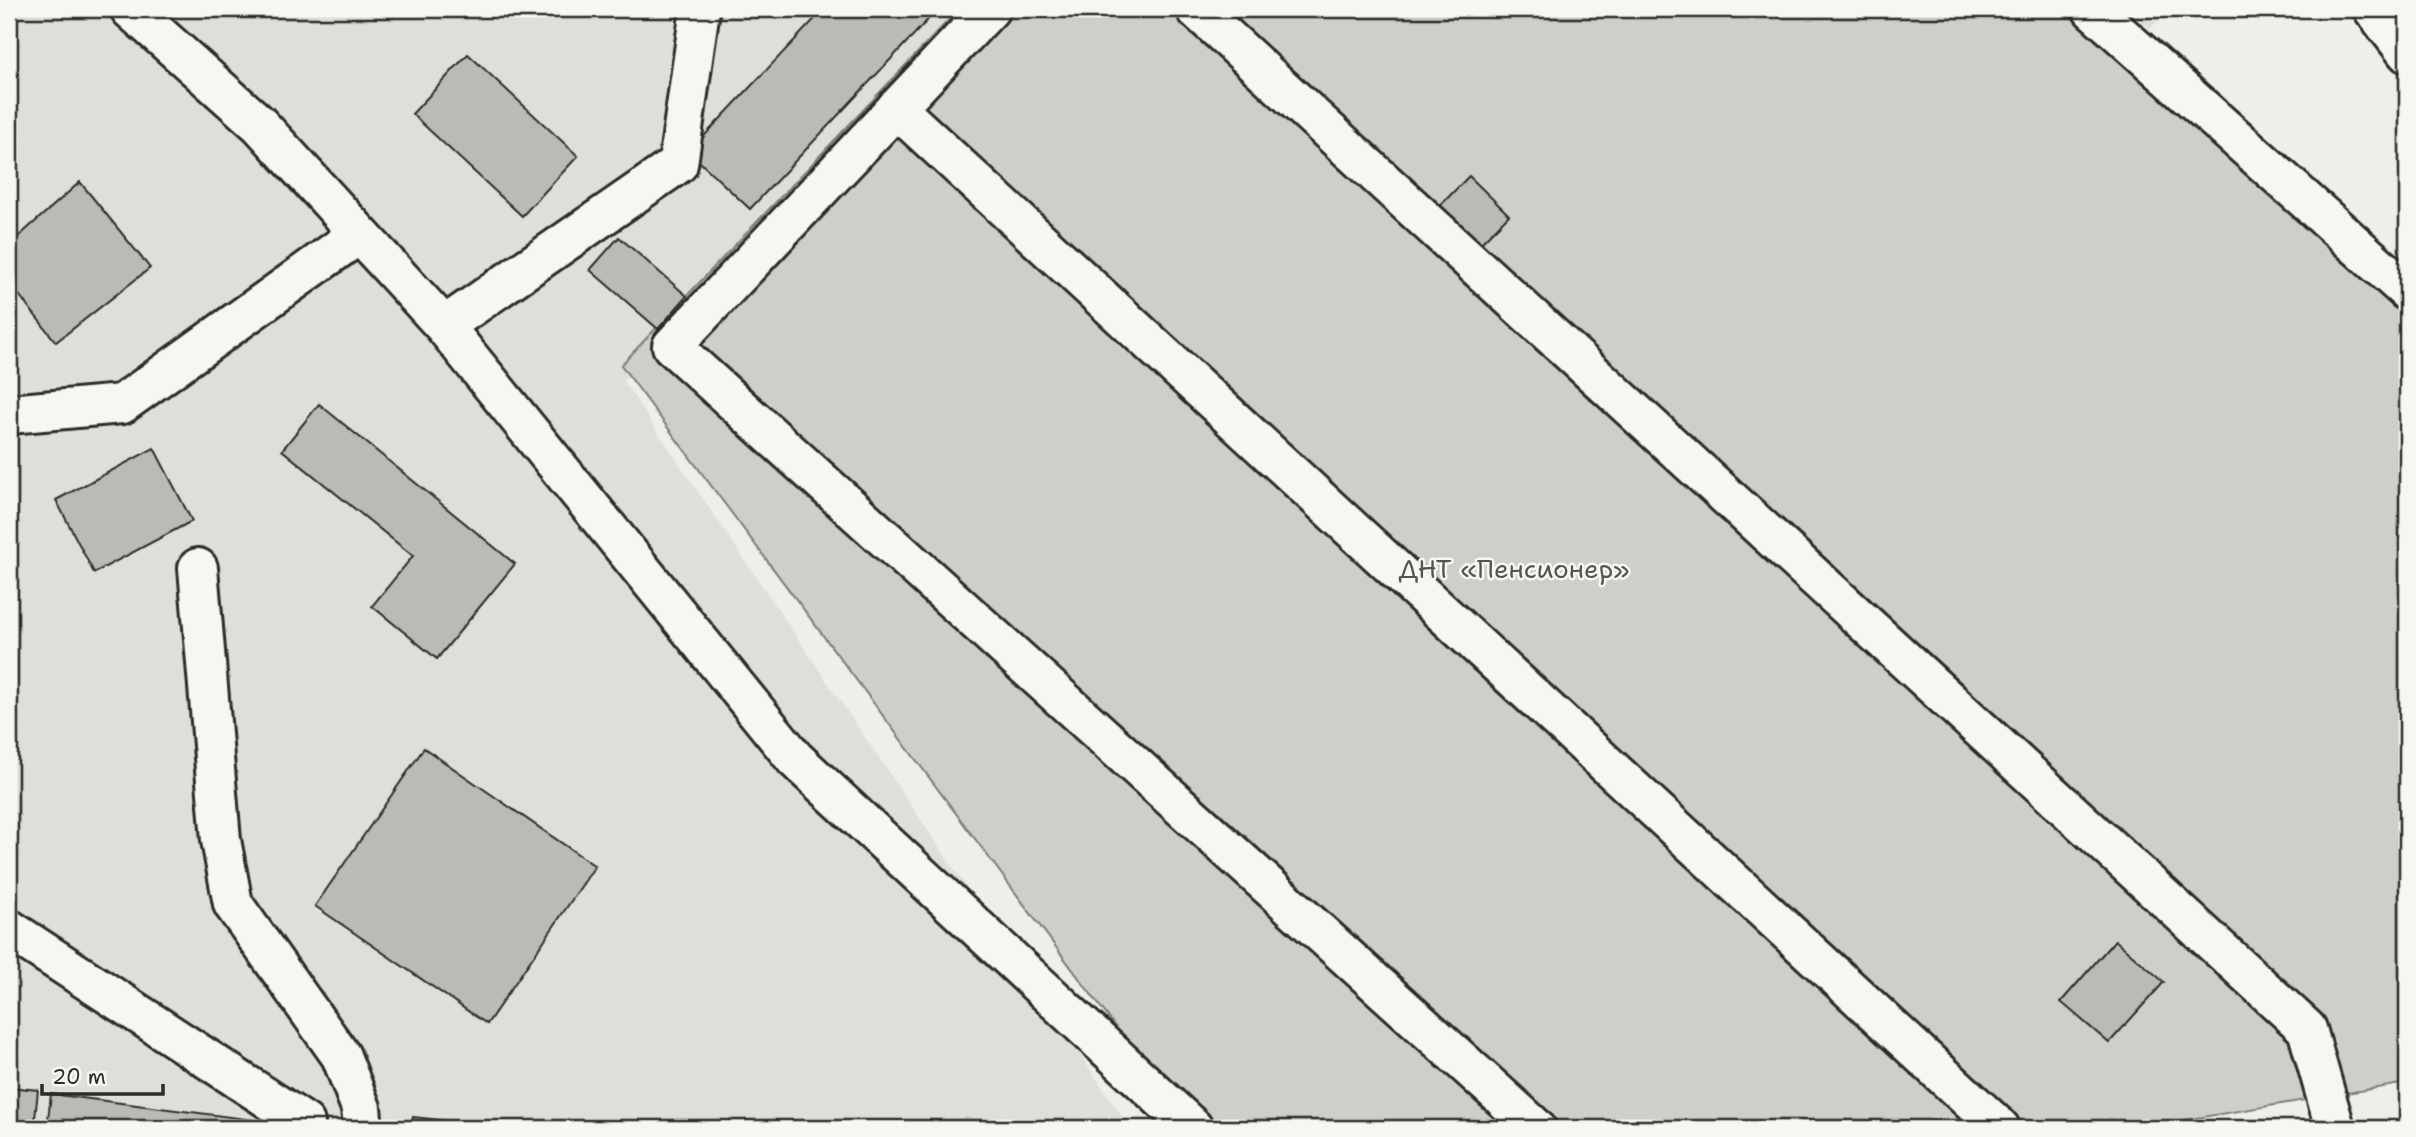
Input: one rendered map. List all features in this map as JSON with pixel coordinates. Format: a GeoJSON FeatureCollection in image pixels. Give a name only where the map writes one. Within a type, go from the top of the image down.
{"type":"FeatureCollection","features":[{"type":"Feature","properties":{"kind":"lane"},"geometry":{"type":"LineString","coordinates":[[130,9],[259,124],[444,326],[795,759],[1193,1128]]}},
{"type":"Feature","properties":{"kind":"lane"},"geometry":{"type":"LineString","coordinates":[[444,326],[678,164],[700,9]]}},
{"type":"Feature","properties":{"kind":"lane"},"geometry":{"type":"LineString","coordinates":[[990,9],[672,346],[1536,1128]]}},
{"type":"Feature","properties":{"kind":"lane"},"geometry":{"type":"LineString","coordinates":[[1196,9],[2307,1029],[2335,1128]]}},
{"type":"Feature","properties":{"kind":"lane"},"geometry":{"type":"LineString","coordinates":[[2092,9],[2407,292]]}},
{"type":"Feature","properties":{"kind":"lane"},"geometry":{"type":"LineString","coordinates":[[2372,9],[2407,53]]}},
{"type":"Feature","properties":{"kind":"lane"},"geometry":{"type":"LineString","coordinates":[[896,108],[2000,1128]]}},
{"type":"Feature","properties":{"kind":"lane"},"geometry":{"type":"LineString","coordinates":[[9,414],[122,404],[359,234]]}},
{"type":"Feature","properties":{"kind":"lane"},"geometry":{"type":"LineString","coordinates":[[198,568],[221,840],[233,904],[341,1056],[361,1108],[363,1128]]}},
{"type":"Feature","properties":{"kind":"lane"},"geometry":{"type":"LineString","coordinates":[[9,929],[305,1123]]}},
{"type":"Feature","properties":{"kind":"shaded area"},"geometry":{"type":"Polygon","coordinates":[[[9,9],[977,9],[623,381],[1130,1128],[9,1128],[9,9]]]}},
{"type":"Feature","properties":{"kind":"shaded area"},"geometry":{"type":"Polygon","coordinates":[[[2127,9],[2169,9],[2150,29],[2127,9]]]}},
{"type":"Feature","properties":{"kind":"green space","name":"ДНТ «Пенсионер»"},"geometry":{"type":"Polygon","coordinates":[[[959,9],[2121,9],[2407,277],[2407,1083],[2136,1128],[1191,1128],[621,365],[959,9]]]}},
{"type":"Feature","properties":{"kind":"building"},"geometry":{"type":"Polygon","coordinates":[[[824,9],[938,9],[750,209],[689,152],[824,9]]]}},
{"type":"Feature","properties":{"kind":"building"},"geometry":{"type":"Polygon","coordinates":[[[468,54],[578,156],[522,216],[412,114],[468,54]]]}},
{"type":"Feature","properties":{"kind":"building"},"geometry":{"type":"Polygon","coordinates":[[[1469,176],[1509,215],[1472,252],[1432,214],[1469,176]]]}},
{"type":"Feature","properties":{"kind":"building"},"geometry":{"type":"Polygon","coordinates":[[[80,182],[150,268],[56,342],[9,282],[9,245],[80,182]]]}},
{"type":"Feature","properties":{"kind":"building"},"geometry":{"type":"Polygon","coordinates":[[[619,237],[687,296],[658,329],[590,270],[619,237]]]}},
{"type":"Feature","properties":{"kind":"building"},"geometry":{"type":"Polygon","coordinates":[[[319,404],[515,564],[437,659],[372,606],[413,556],[282,450],[319,404]]]}},
{"type":"Feature","properties":{"kind":"building"},"geometry":{"type":"Polygon","coordinates":[[[154,448],[192,521],[94,573],[56,500],[154,448]]]}},
{"type":"Feature","properties":{"kind":"building"},"geometry":{"type":"Polygon","coordinates":[[[424,748],[595,866],[487,1024],[315,906],[424,748]]]}},
{"type":"Feature","properties":{"kind":"building"},"geometry":{"type":"Polygon","coordinates":[[[2115,940],[2164,982],[2109,1043],[2061,1002],[2115,940]]]}},
{"type":"Feature","properties":{"kind":"building"},"geometry":{"type":"Polygon","coordinates":[[[9,1087],[38,1090],[34,1128],[9,1128],[9,1087]]]}},
{"type":"Feature","properties":{"kind":"building"},"geometry":{"type":"Polygon","coordinates":[[[51,1094],[262,1121],[261,1128],[47,1128],[51,1094]]]}},
{"type":"Feature","properties":{"kind":"building"},"geometry":{"type":"Polygon","coordinates":[[[413,1117],[512,1128],[412,1128],[413,1117]]]}}]}
